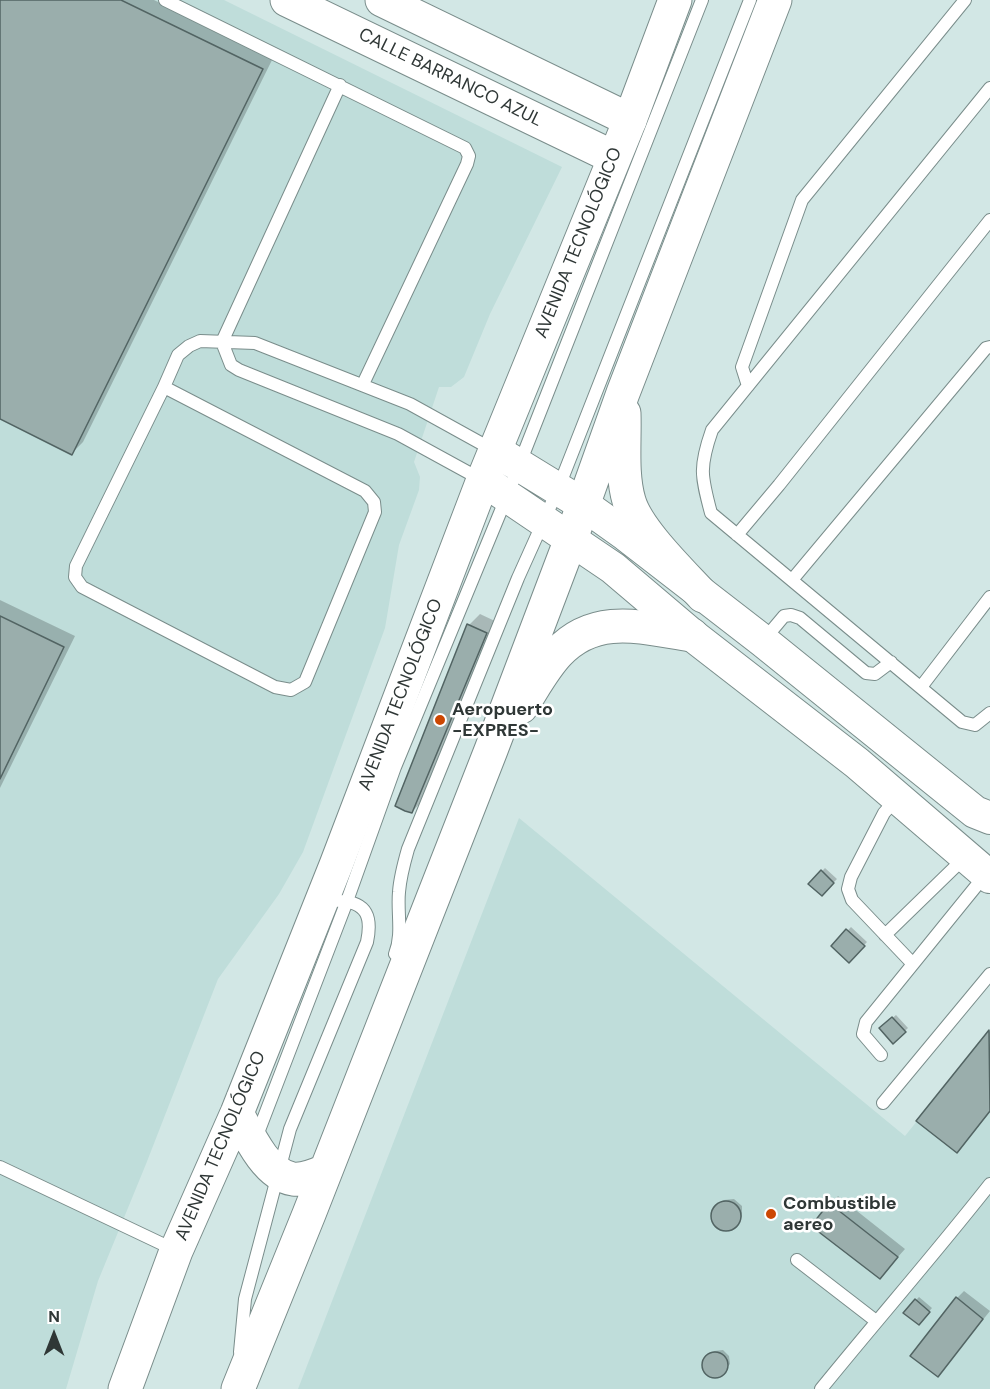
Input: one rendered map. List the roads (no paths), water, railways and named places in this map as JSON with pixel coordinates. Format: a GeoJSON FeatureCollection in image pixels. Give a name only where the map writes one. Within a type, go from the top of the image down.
{"type":"FeatureCollection","features":[{"type":"Feature","properties":{"kind":"main road","name":"CALLE BARRANCO AZUL"},"geometry":{"type":"LineString","coordinates":[[287,0],[613,157]]}},
{"type":"Feature","properties":{"kind":"main road"},"geometry":{"type":"LineString","coordinates":[[382,0],[630,120]]}},
{"type":"Feature","properties":{"kind":"main road","name":"AVENIDA TECNOLÓGICO"},"geometry":{"type":"LineString","coordinates":[[125,1389],[176,1251],[334,901],[501,473],[613,157],[630,120],[675,0]]}},
{"type":"Feature","properties":{"kind":"main road"},"geometry":{"type":"LineString","coordinates":[[237,1389],[491,750],[572,539],[571,497],[623,393],[775,0]]}},
{"type":"Feature","properties":{"kind":"main road"},"geometry":{"type":"LineString","coordinates":[[623,393],[626,481],[632,509],[645,530],[703,596]]}},
{"type":"Feature","properties":{"kind":"main road"},"geometry":{"type":"LineString","coordinates":[[491,750],[557,654],[576,638],[595,629],[620,625],[692,635]]}},
{"type":"Feature","properties":{"kind":"main road"},"geometry":{"type":"LineString","coordinates":[[237,1113],[254,1145],[277,1172],[292,1179],[309,1178],[324,1172]]}},
{"type":"Feature","properties":{"kind":"street"},"geometry":{"type":"LineString","coordinates":[[501,473],[571,497],[626,535],[763,641],[975,812],[990,818]]}},
{"type":"Feature","properties":{"kind":"street"},"geometry":{"type":"LineString","coordinates":[[501,473],[545,521],[613,568],[692,635],[856,764],[980,868]]}},
{"type":"Feature","properties":{"kind":"street"},"geometry":{"type":"LineString","coordinates":[[980,868],[981,849],[988,843],[990,836]]}},
{"type":"Feature","properties":{"kind":"lane"},"geometry":{"type":"LineString","coordinates":[[165,0],[465,148],[469,156],[467,164],[363,384]]}},
{"type":"Feature","properties":{"kind":"lane"},"geometry":{"type":"LineString","coordinates":[[501,473],[702,0]]}},
{"type":"Feature","properties":{"kind":"lane"},"geometry":{"type":"LineString","coordinates":[[390,967],[399,945],[399,893],[408,849],[518,578],[545,521],[571,497],[750,0]]}},
{"type":"Feature","properties":{"kind":"lane"},"geometry":{"type":"LineString","coordinates":[[748,386],[742,367],[802,200],[965,0]]}},
{"type":"Feature","properties":{"kind":"lane"},"geometry":{"type":"LineString","coordinates":[[340,85],[222,342],[231,365],[398,434],[501,473]]}},
{"type":"Feature","properties":{"kind":"lane"},"geometry":{"type":"LineString","coordinates":[[990,88],[712,430],[704,452],[702,479],[711,513],[962,722],[975,724],[990,713]]}},
{"type":"Feature","properties":{"kind":"lane"},"geometry":{"type":"LineString","coordinates":[[737,535],[787,476],[990,220]]}},
{"type":"Feature","properties":{"kind":"lane"},"geometry":{"type":"LineString","coordinates":[[164,387],[365,492],[374,502],[375,512],[305,682],[291,690],[275,687],[82,587],[75,577],[76,566],[178,356],[189,346],[200,341],[255,343],[410,404],[501,473]]}},
{"type":"Feature","properties":{"kind":"lane"},"geometry":{"type":"LineString","coordinates":[[792,580],[986,348],[990,347]]}},
{"type":"Feature","properties":{"kind":"lane"},"geometry":{"type":"LineString","coordinates":[[921,687],[990,597]]}},
{"type":"Feature","properties":{"kind":"lane"},"geometry":{"type":"LineString","coordinates":[[763,641],[784,616],[791,615],[800,618],[866,673],[880,672],[891,662]]}},
{"type":"Feature","properties":{"kind":"lane"},"geometry":{"type":"LineString","coordinates":[[897,798],[884,813],[850,877],[848,889],[852,900],[912,963]]}},
{"type":"Feature","properties":{"kind":"lane"},"geometry":{"type":"LineString","coordinates":[[885,935],[955,867],[980,868]]}},
{"type":"Feature","properties":{"kind":"lane"},"geometry":{"type":"LineString","coordinates":[[881,1055],[862,1034],[862,1029],[980,868]]}},
{"type":"Feature","properties":{"kind":"lane"},"geometry":{"type":"LineString","coordinates":[[237,1389],[245,1299],[277,1172],[290,1130],[367,942],[370,927],[367,913],[359,905],[334,901],[254,1145]]}},
{"type":"Feature","properties":{"kind":"lane"},"geometry":{"type":"LineString","coordinates":[[884,1103],[990,974]]}},
{"type":"Feature","properties":{"kind":"lane"},"geometry":{"type":"LineString","coordinates":[[324,1172],[333,1120]]}},
{"type":"Feature","properties":{"kind":"lane"},"geometry":{"type":"LineString","coordinates":[[0,1167],[176,1251]]}},
{"type":"Feature","properties":{"kind":"lane"},"geometry":{"type":"LineString","coordinates":[[821,1389],[988,1191]]}},
{"type":"Feature","properties":{"kind":"lane"},"geometry":{"type":"LineString","coordinates":[[797,1260],[876,1321]]}},
{"type":"Feature","properties":{"kind":"place","name":"Aeropuerto -EXPRES-"},"geometry":{"type":"Point","coordinates":[440,720]}},
{"type":"Feature","properties":{"kind":"place","name":"Combustible aereo"},"geometry":{"type":"Point","coordinates":[771,1214]}}]}
